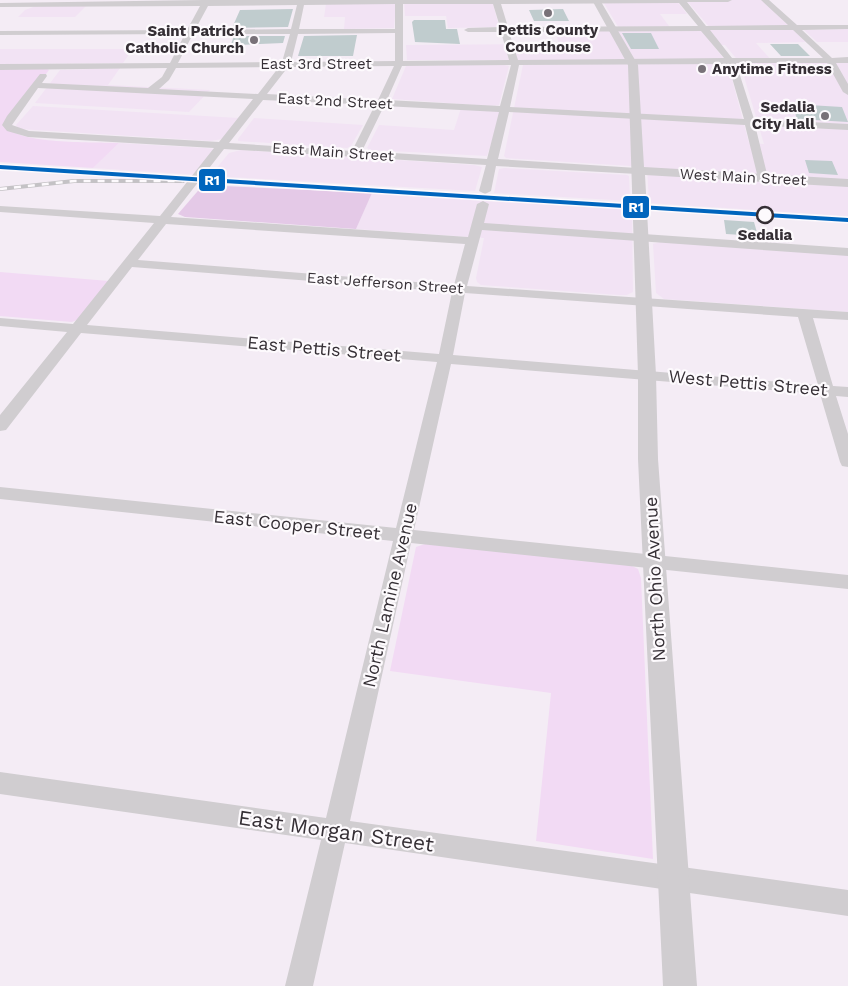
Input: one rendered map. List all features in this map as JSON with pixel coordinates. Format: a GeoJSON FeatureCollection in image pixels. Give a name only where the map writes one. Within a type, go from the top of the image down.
{"type":"FeatureCollection","features":[{"type":"Feature","properties":{"kind":"main road"},"geometry":{"type":"LineString","coordinates":[[596,0],[632,62]]}},
{"type":"Feature","properties":{"kind":"main road","name":"North Ohio Avenue"},"geometry":{"type":"LineString","coordinates":[[632,62],[644,301],[648,459],[680,986]]}},
{"type":"Feature","properties":{"kind":"main road","name":"West Main Street"},"geometry":{"type":"LineString","coordinates":[[637,171],[848,183]]}},
{"type":"Feature","properties":{"kind":"street"},"geometry":{"type":"LineString","coordinates":[[496,0],[515,62]]}},
{"type":"Feature","properties":{"kind":"street"},"geometry":{"type":"LineString","coordinates":[[681,0],[732,61],[763,178]]}},
{"type":"Feature","properties":{"kind":"street"},"geometry":{"type":"LineString","coordinates":[[0,5],[302,1],[728,0]]}},
{"type":"Feature","properties":{"kind":"street"},"geometry":{"type":"LineString","coordinates":[[766,0],[830,60],[848,92]]}},
{"type":"Feature","properties":{"kind":"street"},"geometry":{"type":"LineString","coordinates":[[0,426],[286,64],[302,1]]}},
{"type":"Feature","properties":{"kind":"street"},"geometry":{"type":"LineString","coordinates":[[355,154],[399,64],[399,1]]}},
{"type":"Feature","properties":{"kind":"street"},"geometry":{"type":"LineString","coordinates":[[150,91],[166,78],[206,2]]}},
{"type":"Feature","properties":{"kind":"street"},"geometry":{"type":"LineString","coordinates":[[18,14],[36,5]]}},
{"type":"Feature","properties":{"kind":"street"},"geometry":{"type":"LineString","coordinates":[[468,30],[848,27]]}},
{"type":"Feature","properties":{"kind":"street"},"geometry":{"type":"LineString","coordinates":[[0,33],[399,30]]}},
{"type":"Feature","properties":{"kind":"street","name":"East 3rd Street"},"geometry":{"type":"LineString","coordinates":[[0,67],[848,60]]}},
{"type":"Feature","properties":{"kind":"street","name":"North Lamine Avenue"},"geometry":{"type":"LineString","coordinates":[[299,986],[459,289],[475,234],[515,62]]}},
{"type":"Feature","properties":{"kind":"street"},"geometry":{"type":"LineString","coordinates":[[36,85],[51,66]]}},
{"type":"Feature","properties":{"kind":"street","name":"East 2nd Street"},"geometry":{"type":"LineString","coordinates":[[36,85],[848,127]]}},
{"type":"Feature","properties":{"kind":"street","name":"East Main Street"},"geometry":{"type":"LineString","coordinates":[[36,85],[10,118],[7,125],[11,129],[28,134],[637,171]]}},
{"type":"Feature","properties":{"kind":"street"},"geometry":{"type":"LineString","coordinates":[[0,209],[164,220],[475,234],[640,238],[848,252]]}},
{"type":"Feature","properties":{"kind":"street","name":"East Jefferson Street"},"geometry":{"type":"LineString","coordinates":[[128,263],[459,289],[848,316]]}},
{"type":"Feature","properties":{"kind":"street"},"geometry":{"type":"LineString","coordinates":[[804,312],[848,462]]}},
{"type":"Feature","properties":{"kind":"street","name":"East Pettis Street"},"geometry":{"type":"LineString","coordinates":[[0,322],[647,376]]}},
{"type":"Feature","properties":{"kind":"street","name":"West Pettis Street"},"geometry":{"type":"LineString","coordinates":[[647,376],[848,392]]}},
{"type":"Feature","properties":{"kind":"street","name":"East Cooper Street"},"geometry":{"type":"LineString","coordinates":[[0,493],[848,582]]}},
{"type":"Feature","properties":{"kind":"street","name":"East Morgan Street"},"geometry":{"type":"LineString","coordinates":[[0,783],[335,832],[848,903]]}},
{"type":"Feature","properties":{"kind":"shaded area"},"geometry":{"type":"Polygon","coordinates":[[[404,0],[492,0],[499,27],[448,28],[446,16],[405,16],[404,0]]]}},
{"type":"Feature","properties":{"kind":"shaded area"},"geometry":{"type":"Polygon","coordinates":[[[602,0],[676,0],[687,14],[660,14],[672,30],[711,29],[686,0],[762,0],[806,42],[756,43],[774,63],[848,62],[848,216],[649,203],[647,167],[506,158],[504,156],[523,65],[521,60],[407,60],[406,45],[559,44],[555,31],[620,30],[602,0]],[[713,45],[728,64],[749,143],[764,144],[740,63],[725,45],[713,45]]]}},
{"type":"Feature","properties":{"kind":"shaded area"},"geometry":{"type":"Polygon","coordinates":[[[326,4],[396,4],[394,28],[344,29],[345,17],[324,17],[326,4]]]}},
{"type":"Feature","properties":{"kind":"shaded area"},"geometry":{"type":"Polygon","coordinates":[[[36,6],[86,6],[75,17],[18,17],[25,10],[36,6]]]}},
{"type":"Feature","properties":{"kind":"shaded area"},"geometry":{"type":"Polygon","coordinates":[[[848,29],[848,42],[817,42],[804,30],[848,29]]]}},
{"type":"Feature","properties":{"kind":"shaded area"},"geometry":{"type":"Polygon","coordinates":[[[0,49],[133,49],[123,63],[0,64],[0,49]]]}},
{"type":"Feature","properties":{"kind":"shaded area"},"geometry":{"type":"Polygon","coordinates":[[[406,66],[509,66],[499,105],[489,106],[392,99],[406,66]]]}},
{"type":"Feature","properties":{"kind":"shaded area"},"geometry":{"type":"Polygon","coordinates":[[[46,68],[49,70],[10,122],[9,129],[17,134],[44,140],[119,143],[93,168],[0,162],[0,69],[46,68]]]}},
{"type":"Feature","properties":{"kind":"shaded area"},"geometry":{"type":"Polygon","coordinates":[[[120,68],[108,85],[210,90],[189,112],[35,103],[60,70],[120,68]]]}},
{"type":"Feature","properties":{"kind":"shaded area"},"geometry":{"type":"Polygon","coordinates":[[[33,106],[239,118],[222,139],[211,141],[19,129],[16,125],[33,106]]]}},
{"type":"Feature","properties":{"kind":"shaded area"},"geometry":{"type":"Polygon","coordinates":[[[461,108],[497,110],[501,113],[487,156],[371,150],[367,148],[379,125],[454,130],[461,108]]]}},
{"type":"Feature","properties":{"kind":"shaded area"},"geometry":{"type":"Polygon","coordinates":[[[254,118],[363,125],[351,146],[347,148],[238,141],[254,118]]]}},
{"type":"Feature","properties":{"kind":"shaded area"},"geometry":{"type":"Polygon","coordinates":[[[119,143],[215,149],[200,175],[93,168],[119,143]]]}},
{"type":"Feature","properties":{"kind":"shaded area"},"geometry":{"type":"Polygon","coordinates":[[[241,150],[482,167],[475,191],[210,176],[229,153],[241,150]]]}},
{"type":"Feature","properties":{"kind":"shaded area"},"geometry":{"type":"Polygon","coordinates":[[[499,169],[627,175],[629,176],[630,201],[494,193],[499,169]]]}},
{"type":"Feature","properties":{"kind":"shaded area"},"geometry":{"type":"Polygon","coordinates":[[[203,185],[372,193],[356,229],[185,217],[178,214],[203,185]]]}},
{"type":"Feature","properties":{"kind":"shaded area"},"geometry":{"type":"Polygon","coordinates":[[[372,193],[632,209],[633,292],[627,295],[619,295],[481,285],[477,282],[476,278],[484,238],[356,229],[372,193]]]}},
{"type":"Feature","properties":{"kind":"shaded area"},"geometry":{"type":"Polygon","coordinates":[[[660,242],[848,255],[848,312],[664,299],[656,293],[653,244],[660,242]]]}},
{"type":"Feature","properties":{"kind":"shaded area"},"geometry":{"type":"Polygon","coordinates":[[[0,272],[109,281],[79,319],[72,322],[0,316],[0,272]]]}},
{"type":"Feature","properties":{"kind":"shaded area"},"geometry":{"type":"Polygon","coordinates":[[[425,544],[630,565],[638,569],[641,578],[653,859],[536,841],[551,693],[390,671],[416,547],[425,544]]]}},
{"type":"Feature","properties":{"kind":"building"},"geometry":{"type":"Polygon","coordinates":[[[293,9],[288,27],[232,28],[240,10],[293,9]]]}},
{"type":"Feature","properties":{"kind":"building","name":"Pettis County Courthouse"},"geometry":{"type":"Polygon","coordinates":[[[563,9],[569,21],[534,21],[529,10],[563,9]]]}},
{"type":"Feature","properties":{"kind":"building"},"geometry":{"type":"Polygon","coordinates":[[[414,20],[445,20],[446,29],[457,29],[460,44],[415,42],[412,22],[414,20]]]}},
{"type":"Feature","properties":{"kind":"building"},"geometry":{"type":"Polygon","coordinates":[[[622,33],[651,33],[659,49],[631,49],[622,33]]]}},
{"type":"Feature","properties":{"kind":"building"},"geometry":{"type":"Polygon","coordinates":[[[357,35],[353,56],[298,56],[304,36],[357,35]]]}},
{"type":"Feature","properties":{"kind":"building","name":"Saint Patrick Catholic Church"},"geometry":{"type":"Polygon","coordinates":[[[234,36],[285,36],[283,43],[239,45],[231,44],[234,36]]]}},
{"type":"Feature","properties":{"kind":"building"},"geometry":{"type":"Polygon","coordinates":[[[770,44],[798,44],[810,56],[781,56],[770,44]]]}},
{"type":"Feature","properties":{"kind":"building","name":"Sedalia City Hall"},"geometry":{"type":"Polygon","coordinates":[[[792,104],[842,107],[848,122],[797,119],[792,104]]]}},
{"type":"Feature","properties":{"kind":"building"},"geometry":{"type":"Polygon","coordinates":[[[805,160],[832,161],[838,175],[809,173],[805,160]]]}},
{"type":"Feature","properties":{"kind":"building"},"geometry":{"type":"Polygon","coordinates":[[[724,220],[754,222],[758,236],[726,234],[724,220]]]}},
{"type":"Feature","properties":{"kind":"railway"},"geometry":{"type":"LineString","coordinates":[[0,189],[74,181],[183,181]]}},
{"type":"Feature","properties":{"kind":"transit line","name":"R1"},"geometry":{"type":"LineString","coordinates":[[0,167],[848,220]]}},
{"type":"Feature","properties":{"kind":"place","name":"Pettis County Courthouse"},"geometry":{"type":"Point","coordinates":[548,13]}},
{"type":"Feature","properties":{"kind":"place","name":"Saint Patrick Catholic Church"},"geometry":{"type":"Point","coordinates":[254,40]}},
{"type":"Feature","properties":{"kind":"place","name":"Anytime Fitness"},"geometry":{"type":"Point","coordinates":[702,69]}},
{"type":"Feature","properties":{"kind":"place","name":"Sedalia City Hall"},"geometry":{"type":"Point","coordinates":[825,116]}},
{"type":"Feature","properties":{"kind":"place","name":"Sedalia"},"geometry":{"type":"Point","coordinates":[765,215]}}]}
